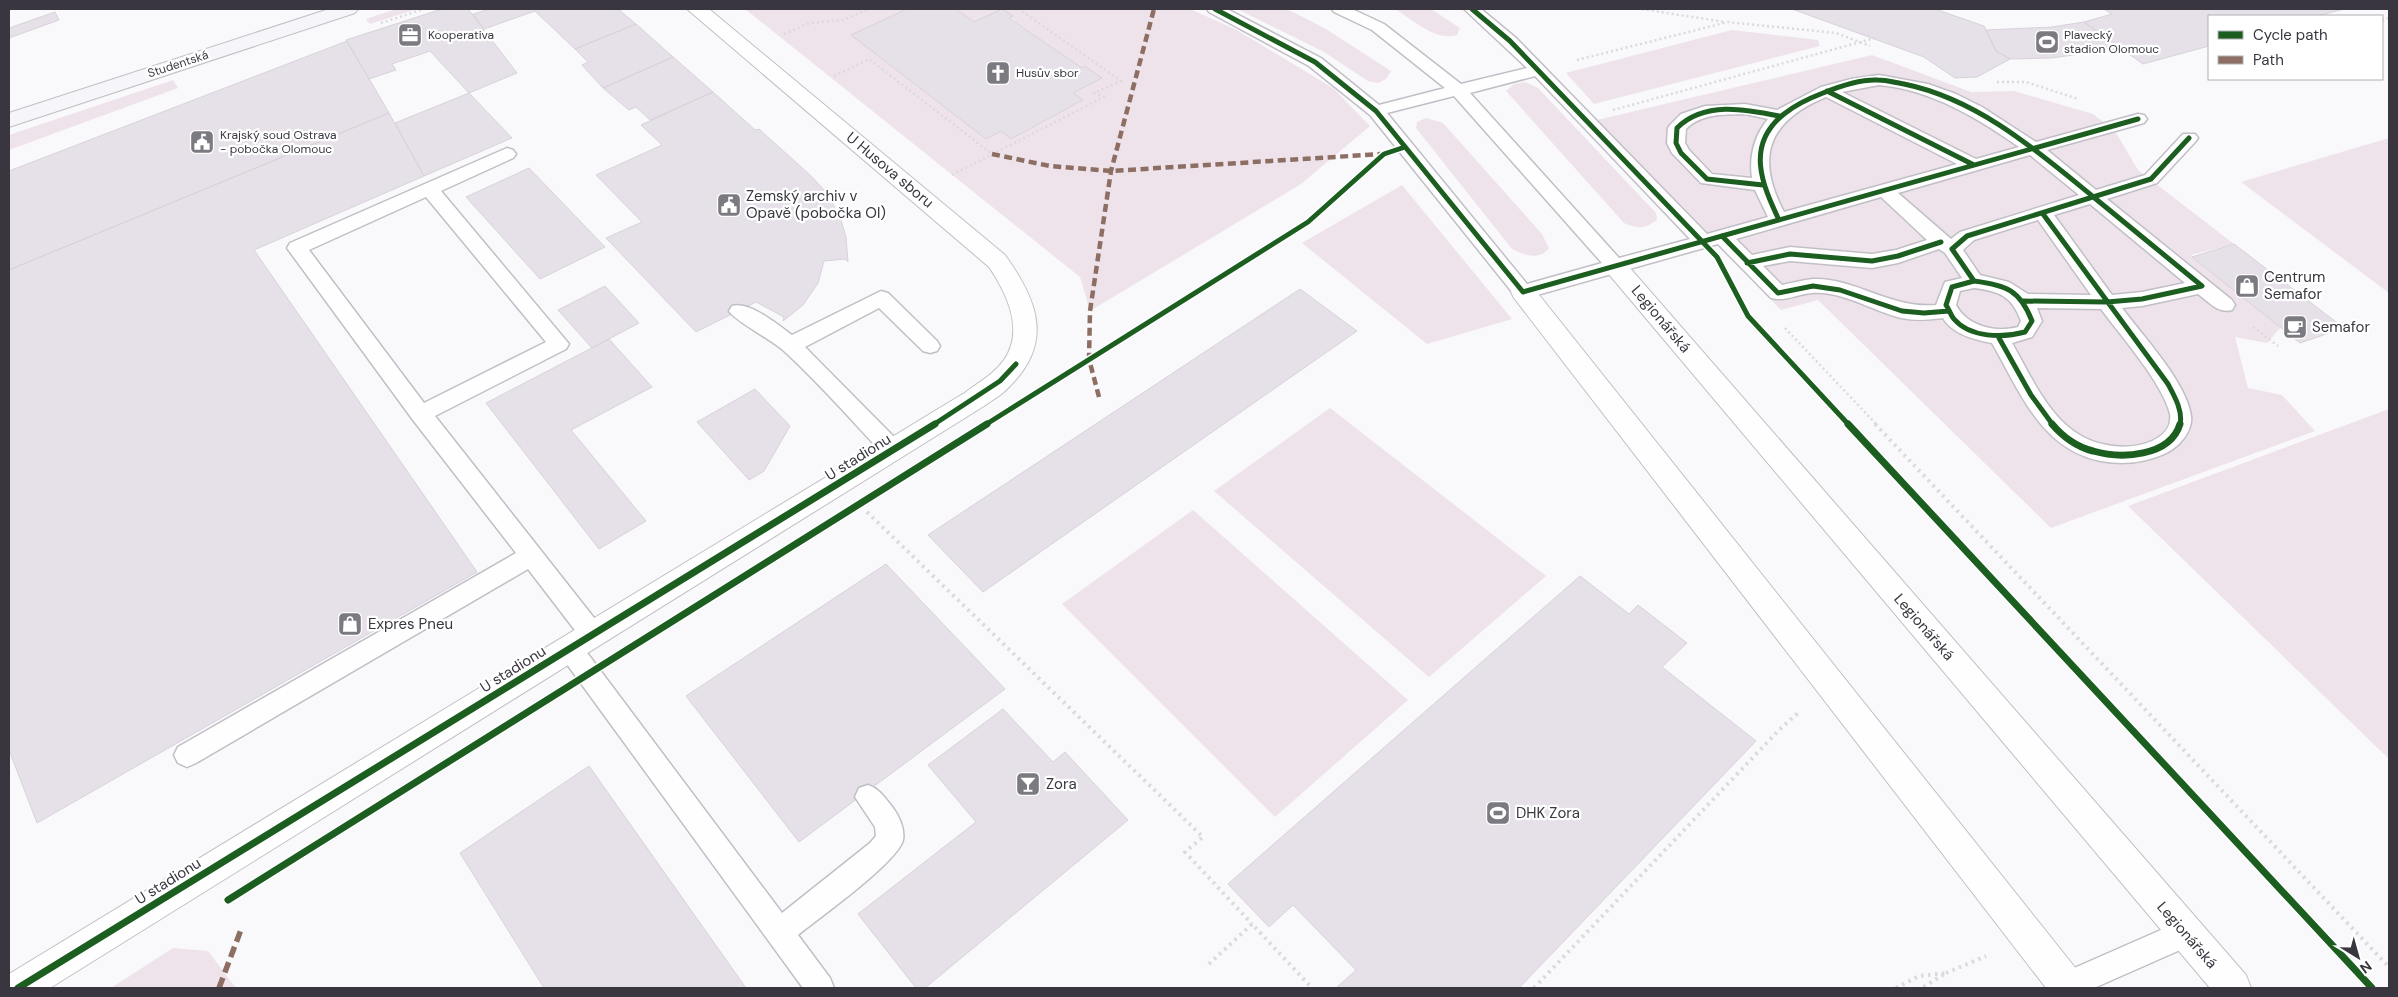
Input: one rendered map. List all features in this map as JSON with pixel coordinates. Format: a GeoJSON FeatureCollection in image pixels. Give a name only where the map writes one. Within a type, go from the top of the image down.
{"type":"FeatureCollection","features":[{"type":"Feature","properties":{"kind":"main road","name":"Studentská"},"geometry":{"type":"LineString","coordinates":[[9,120],[348,9]]}},
{"type":"Feature","properties":{"kind":"street","name":"U Husova sboru"},"geometry":{"type":"LineString","coordinates":[[696,9],[997,261],[1016,289],[1023,304],[1026,322],[1023,349],[1016,364]]}},
{"type":"Feature","properties":{"kind":"street","name":"Legionářská"},"geometry":{"type":"LineString","coordinates":[[1615,266],[2233,988]]}},
{"type":"Feature","properties":{"kind":"street"},"geometry":{"type":"LineString","coordinates":[[1523,292],[2067,987]]}},
{"type":"Feature","properties":{"kind":"street","name":"U stadionu"},"geometry":{"type":"LineString","coordinates":[[18,988],[975,399],[1000,381],[1016,364]]}},
{"type":"Feature","properties":{"kind":"lane"},"geometry":{"type":"LineString","coordinates":[[1215,9],[1315,62],[1376,111],[1523,292],[2138,119]]}},
{"type":"Feature","properties":{"kind":"lane"},"geometry":{"type":"LineString","coordinates":[[1340,9],[1378,27],[1458,90],[1615,266]]}},
{"type":"Feature","properties":{"kind":"lane"},"geometry":{"type":"LineString","coordinates":[[1472,9],[1510,41],[1703,241]]}},
{"type":"Feature","properties":{"kind":"lane"},"geometry":{"type":"LineString","coordinates":[[1376,111],[1538,70]]}},
{"type":"Feature","properties":{"kind":"lane"},"geometry":{"type":"LineString","coordinates":[[1779,220],[1763,185],[1761,165],[1763,140],[1779,116],[1802,102],[1827,92],[1876,80],[1908,84],[1930,90],[1979,113],[2032,149],[2225,304]]}},
{"type":"Feature","properties":{"kind":"lane"},"geometry":{"type":"LineString","coordinates":[[1827,92],[1974,165]]}},
{"type":"Feature","properties":{"kind":"lane"},"geometry":{"type":"LineString","coordinates":[[1763,185],[1707,179],[1681,153],[1676,143],[1677,128],[1687,118],[1705,111],[1745,109],[1779,116]]}},
{"type":"Feature","properties":{"kind":"lane"},"geometry":{"type":"LineString","coordinates":[[1747,262],[1790,254],[1872,261],[1947,245],[1967,236],[2151,179],[2188,138]]}},
{"type":"Feature","properties":{"kind":"lane"},"geometry":{"type":"LineString","coordinates":[[507,154],[297,248],[421,414],[531,556],[581,642],[779,933],[820,988]]}},
{"type":"Feature","properties":{"kind":"lane"},"geometry":{"type":"LineString","coordinates":[[421,414],[558,344],[429,189]]}},
{"type":"Feature","properties":{"kind":"lane"},"geometry":{"type":"LineString","coordinates":[[1884,190],[1947,245],[1974,281]]}},
{"type":"Feature","properties":{"kind":"lane"},"geometry":{"type":"LineString","coordinates":[[1999,338],[2039,409],[2059,433],[2078,448],[2106,455],[2131,456],[2152,450],[2169,442],[2179,429],[2181,414],[2159,373],[2042,214]]}},
{"type":"Feature","properties":{"kind":"lane"},"geometry":{"type":"LineString","coordinates":[[1722,236],[1778,293],[1813,286],[1840,290],[1902,312],[1949,311]]}},
{"type":"Feature","properties":{"kind":"lane"},"geometry":{"type":"LineString","coordinates":[[1974,281],[2000,286],[2023,301],[2030,311],[2032,320],[2029,328],[2022,334],[1999,338],[1969,329],[1949,311],[1946,302],[1947,294],[1952,287],[1974,281]]}},
{"type":"Feature","properties":{"kind":"lane"},"geometry":{"type":"LineString","coordinates":[[2023,301],[2107,302],[2142,300],[2202,286]]}},
{"type":"Feature","properties":{"kind":"lane"},"geometry":{"type":"LineString","coordinates":[[791,346],[881,298],[930,346]]}},
{"type":"Feature","properties":{"kind":"lane"},"geometry":{"type":"LineString","coordinates":[[739,311],[764,325],[791,346],[893,450]]}},
{"type":"Feature","properties":{"kind":"lane"},"geometry":{"type":"LineString","coordinates":[[187,755],[531,556]]}},
{"type":"Feature","properties":{"kind":"lane"},"geometry":{"type":"LineString","coordinates":[[779,933],[880,852],[890,839],[888,823],[868,797]]}},
{"type":"Feature","properties":{"kind":"lane"},"geometry":{"type":"LineString","coordinates":[[2067,987],[2186,933]]}},
{"type":"Feature","properties":{"kind":"path"},"geometry":{"type":"LineString","coordinates":[[743,48],[810,23],[844,20],[869,9]]}},
{"type":"Feature","properties":{"kind":"path"},"geometry":{"type":"LineString","coordinates":[[918,194],[1104,97],[1094,93],[1121,81],[1019,9]]}},
{"type":"Feature","properties":{"kind":"path"},"geometry":{"type":"LineString","coordinates":[[1642,9],[1728,22],[1836,33],[1871,46]]}},
{"type":"Feature","properties":{"kind":"path"},"geometry":{"type":"LineString","coordinates":[[1538,70],[1728,22]]}},
{"type":"Feature","properties":{"kind":"path"},"geometry":{"type":"LineString","coordinates":[[1613,110],[1874,38]]}},
{"type":"Feature","properties":{"kind":"path"},"geometry":{"type":"LineString","coordinates":[[833,76],[869,59],[992,154]]}},
{"type":"Feature","properties":{"kind":"path"},"geometry":{"type":"LineString","coordinates":[[1990,82],[2026,82],[2138,119]]}},
{"type":"Feature","properties":{"kind":"path"},"geometry":{"type":"LineString","coordinates":[[1779,322],[2389,967]]}},
{"type":"Feature","properties":{"kind":"path"},"geometry":{"type":"LineString","coordinates":[[865,510],[1203,837],[1185,852],[1312,988]]}},
{"type":"Feature","properties":{"kind":"path"},"geometry":{"type":"LineString","coordinates":[[1534,988],[1779,730],[1830,684]]}},
{"type":"Feature","properties":{"kind":"path"},"geometry":{"type":"LineString","coordinates":[[1209,964],[1252,924]]}},
{"type":"Feature","properties":{"kind":"path"},"geometry":{"type":"LineString","coordinates":[[1896,988],[1919,976],[1946,973],[1922,988]]}},
{"type":"Feature","properties":{"kind":"shaded area"},"geometry":{"type":"Polygon","coordinates":[[[396,9],[417,9],[370,24],[366,19],[396,9]]]}},
{"type":"Feature","properties":{"kind":"shaded area"},"geometry":{"type":"Polygon","coordinates":[[[745,9],[907,9],[851,35],[986,139],[1001,131],[1011,139],[1082,101],[1073,93],[1102,78],[1085,66],[1082,68],[1010,18],[1012,16],[1002,9],[1190,9],[1235,29],[1333,88],[1370,126],[1301,184],[1090,311],[1080,277],[745,9]]]}},
{"type":"Feature","properties":{"kind":"shaded area"},"geometry":{"type":"Polygon","coordinates":[[[956,9],[1002,9],[974,22],[956,9]]]}},
{"type":"Feature","properties":{"kind":"shaded area"},"geometry":{"type":"Polygon","coordinates":[[[1237,9],[1285,9],[1293,12],[1326,29],[1391,71],[1386,79],[1378,83],[1368,81],[1324,52],[1237,9]]]}},
{"type":"Feature","properties":{"kind":"shaded area"},"geometry":{"type":"Polygon","coordinates":[[[1395,9],[1431,9],[1460,28],[1457,35],[1441,35],[1424,28],[1395,9]]]}},
{"type":"Feature","properties":{"kind":"shaded area"},"geometry":{"type":"Polygon","coordinates":[[[1732,30],[1818,40],[1820,46],[1594,104],[1566,73],[1732,30]]]}},
{"type":"Feature","properties":{"kind":"shaded area"},"geometry":{"type":"Polygon","coordinates":[[[1872,55],[1971,92],[2014,91],[2093,114],[2115,131],[2138,170],[2234,244],[2191,255],[2281,327],[2267,343],[2235,337],[2248,388],[2282,395],[2315,431],[2051,528],[1818,300],[1781,310],[1597,120],[1872,55]]]}},
{"type":"Feature","properties":{"kind":"shaded area"},"geometry":{"type":"Polygon","coordinates":[[[173,80],[178,88],[9,150],[9,135],[173,80]]]}},
{"type":"Feature","properties":{"kind":"shaded area"},"geometry":{"type":"Polygon","coordinates":[[[1525,82],[1538,88],[1656,213],[1657,220],[1641,227],[1624,223],[1506,91],[1514,84],[1525,82]]]}},
{"type":"Feature","properties":{"kind":"shaded area"},"geometry":{"type":"Polygon","coordinates":[[[1426,118],[1443,123],[1542,234],[1549,248],[1545,252],[1531,256],[1512,249],[1416,128],[1417,122],[1426,118]]]}},
{"type":"Feature","properties":{"kind":"shaded area"},"geometry":{"type":"Polygon","coordinates":[[[2389,138],[2389,293],[2241,182],[2389,138]]]}},
{"type":"Feature","properties":{"kind":"shaded area"},"geometry":{"type":"Polygon","coordinates":[[[1402,185],[1512,319],[1427,344],[1302,243],[1402,185]]]}},
{"type":"Feature","properties":{"kind":"shaded area"},"geometry":{"type":"Polygon","coordinates":[[[1330,408],[1546,576],[1429,677],[1214,491],[1330,408]]]}},
{"type":"Feature","properties":{"kind":"shaded area"},"geometry":{"type":"Polygon","coordinates":[[[2389,409],[2389,759],[2128,506],[2389,409]]]}},
{"type":"Feature","properties":{"kind":"shaded area"},"geometry":{"type":"Polygon","coordinates":[[[1193,510],[1408,700],[1275,817],[1062,604],[1193,510]]]}},
{"type":"Feature","properties":{"kind":"shaded area"},"geometry":{"type":"Polygon","coordinates":[[[173,948],[208,951],[236,988],[111,988],[173,948]]]}},
{"type":"Feature","properties":{"kind":"building"},"geometry":{"type":"Polygon","coordinates":[[[442,9],[468,9],[517,73],[469,93],[430,51],[392,64],[396,70],[369,79],[346,40],[442,9]]]}},
{"type":"Feature","properties":{"kind":"building"},"geometry":{"type":"Polygon","coordinates":[[[490,9],[618,9],[636,24],[575,49],[535,11],[484,29],[473,14],[490,9]]]}},
{"type":"Feature","properties":{"kind":"building","name":"Husův sbor"},"geometry":{"type":"Polygon","coordinates":[[[907,9],[956,9],[974,22],[1002,9],[1013,16],[1009,18],[1082,68],[1085,66],[1102,78],[1073,93],[1083,100],[1011,139],[1001,131],[986,139],[851,35],[907,9]]]}},
{"type":"Feature","properties":{"kind":"building"},"geometry":{"type":"Polygon","coordinates":[[[1792,9],[1935,9],[1984,26],[1996,51],[2010,59],[1977,77],[1955,78],[1924,57],[1792,9]]]}},
{"type":"Feature","properties":{"kind":"building"},"geometry":{"type":"Polygon","coordinates":[[[2104,9],[2344,9],[2321,15],[2208,15],[2208,46],[2143,64],[2084,22],[2112,14],[2104,9]]]}},
{"type":"Feature","properties":{"kind":"building"},"geometry":{"type":"Polygon","coordinates":[[[55,12],[59,20],[9,38],[9,28],[55,12]]]}},
{"type":"Feature","properties":{"kind":"building"},"geometry":{"type":"Polygon","coordinates":[[[2084,22],[2121,48],[2052,58],[2010,59],[1996,51],[1986,30],[2052,27],[2084,22]]]}},
{"type":"Feature","properties":{"kind":"building"},"geometry":{"type":"Polygon","coordinates":[[[636,24],[673,57],[603,88],[582,65],[588,62],[575,49],[636,24]]]}},
{"type":"Feature","properties":{"kind":"building","name":"Krajský soud Ostrava - pobočka Olomouc"},"geometry":{"type":"Polygon","coordinates":[[[347,41],[389,113],[9,270],[9,171],[347,41]]]}},
{"type":"Feature","properties":{"kind":"building"},"geometry":{"type":"Polygon","coordinates":[[[673,57],[713,92],[650,120],[636,107],[629,110],[603,88],[673,57]]]}},
{"type":"Feature","properties":{"kind":"building","name":"Zemský archiv v Opavě (pobočka Ol)"},"geometry":{"type":"Polygon","coordinates":[[[713,92],[755,130],[759,129],[826,192],[840,217],[846,237],[848,262],[845,259],[824,261],[818,283],[803,305],[783,321],[784,317],[756,302],[696,332],[606,238],[642,222],[596,175],[662,145],[641,125],[713,92]]]}},
{"type":"Feature","properties":{"kind":"building"},"geometry":{"type":"Polygon","coordinates":[[[469,93],[512,138],[424,176],[395,123],[469,93]]]}},
{"type":"Feature","properties":{"kind":"building"},"geometry":{"type":"Polygon","coordinates":[[[389,113],[424,176],[254,250],[477,572],[37,823],[9,750],[9,270],[389,113]]]}},
{"type":"Feature","properties":{"kind":"building"},"geometry":{"type":"Polygon","coordinates":[[[529,168],[605,247],[540,279],[466,197],[529,168]]]}},
{"type":"Feature","properties":{"kind":"building"},"geometry":{"type":"Polygon","coordinates":[[[2234,244],[2344,328],[2300,343],[2192,257],[2234,244]]]}},
{"type":"Feature","properties":{"kind":"building"},"geometry":{"type":"Polygon","coordinates":[[[605,286],[639,323],[592,348],[558,310],[605,286]]]}},
{"type":"Feature","properties":{"kind":"building"},"geometry":{"type":"Polygon","coordinates":[[[1300,289],[1357,331],[983,592],[928,535],[1300,289]]]}},
{"type":"Feature","properties":{"kind":"building"},"geometry":{"type":"Polygon","coordinates":[[[609,339],[652,387],[571,430],[646,521],[599,549],[486,403],[609,339]]]}},
{"type":"Feature","properties":{"kind":"building"},"geometry":{"type":"Polygon","coordinates":[[[755,389],[790,426],[764,471],[749,480],[697,422],[755,389]]]}},
{"type":"Feature","properties":{"kind":"building"},"geometry":{"type":"Polygon","coordinates":[[[886,564],[1005,689],[799,842],[686,696],[886,564]]]}},
{"type":"Feature","properties":{"kind":"building","name":"DHK Zora"},"geometry":{"type":"Polygon","coordinates":[[[1580,576],[1629,614],[1638,605],[1687,643],[1662,667],[1756,741],[1519,988],[1336,988],[1356,970],[1293,905],[1269,927],[1228,884],[1580,576]]]}},
{"type":"Feature","properties":{"kind":"building"},"geometry":{"type":"Polygon","coordinates":[[[1003,709],[1053,762],[1065,752],[1128,820],[925,988],[916,988],[858,914],[976,822],[928,765],[1003,709]]]}},
{"type":"Feature","properties":{"kind":"building"},"geometry":{"type":"Polygon","coordinates":[[[589,766],[746,988],[544,988],[460,853],[589,766]]]}},
{"type":"Feature","properties":{"kind":"marked path"},"geometry":{"type":"LineString","coordinates":[[1099,397],[1089,359],[1090,311],[1111,171],[1154,9]]}},
{"type":"Feature","properties":{"kind":"marked path"},"geometry":{"type":"LineString","coordinates":[[992,154],[1050,166],[1111,171],[1382,154]]}},
{"type":"Feature","properties":{"kind":"marked path"},"geometry":{"type":"LineString","coordinates":[[219,988],[242,927]]}},
{"type":"Feature","properties":{"kind":"cycle path"},"geometry":{"type":"LineString","coordinates":[[1215,9],[1315,62],[1376,111],[1523,292],[2138,119]]}},
{"type":"Feature","properties":{"kind":"cycle path"},"geometry":{"type":"LineString","coordinates":[[1472,9],[1510,41],[1586,118],[1717,257],[1748,316],[2372,988]]}},
{"type":"Feature","properties":{"kind":"cycle path"},"geometry":{"type":"LineString","coordinates":[[1779,220],[1763,186],[1760,165],[1763,144],[1772,126],[1786,112],[1817,95],[1851,84],[1884,80],[1922,88],[1949,98],[1976,111],[2002,127],[2051,163],[2202,286],[2142,299],[2107,302],[2023,301]]}},
{"type":"Feature","properties":{"kind":"cycle path"},"geometry":{"type":"LineString","coordinates":[[1827,91],[1974,165]]}},
{"type":"Feature","properties":{"kind":"cycle path"},"geometry":{"type":"LineString","coordinates":[[1763,185],[1707,179],[1681,153],[1676,143],[1677,128],[1687,118],[1705,111],[1745,109],[1779,116]]}},
{"type":"Feature","properties":{"kind":"cycle path"},"geometry":{"type":"LineString","coordinates":[[1974,281],[1952,287],[1946,305],[1954,319],[1970,330],[1990,336],[2010,337],[2025,332],[2032,321],[2025,304],[2020,298],[2002,287],[1974,281],[1952,249],[1967,236],[2151,179],[2189,138]]}},
{"type":"Feature","properties":{"kind":"cycle path"},"geometry":{"type":"LineString","coordinates":[[228,900],[1308,222],[1384,154],[1405,147]]}},
{"type":"Feature","properties":{"kind":"cycle path"},"geometry":{"type":"LineString","coordinates":[[1999,338],[2043,413],[2056,429],[2072,442],[2091,451],[2114,455],[2132,454],[2161,446],[2177,432],[2181,418],[2177,403],[2168,384],[2043,214]]}},
{"type":"Feature","properties":{"kind":"cycle path"},"geometry":{"type":"LineString","coordinates":[[1722,236],[1778,293],[1813,286],[1840,290],[1902,311],[1924,313],[1949,311]]}},
{"type":"Feature","properties":{"kind":"cycle path"},"geometry":{"type":"LineString","coordinates":[[1747,263],[1790,254],[1872,261],[1898,256],[1941,242]]}},
{"type":"Feature","properties":{"kind":"cycle path"},"geometry":{"type":"LineString","coordinates":[[18,988],[975,399],[1000,381],[1016,364]]}},
{"type":"Feature","properties":{"kind":"place","name":"Kooperativa"},"geometry":{"type":"Point","coordinates":[410,35]}},
{"type":"Feature","properties":{"kind":"place","name":"Plavecký stadion Olomouc"},"geometry":{"type":"Point","coordinates":[2047,42]}},
{"type":"Feature","properties":{"kind":"place","name":"Husův sbor"},"geometry":{"type":"Point","coordinates":[998,73]}},
{"type":"Feature","properties":{"kind":"place","name":"Krajský soud Ostrava - pobočka Olomouc"},"geometry":{"type":"Point","coordinates":[202,142]}},
{"type":"Feature","properties":{"kind":"place","name":"Zemský archiv v Opavě (pobočka Ol)"},"geometry":{"type":"Point","coordinates":[729,205]}},
{"type":"Feature","properties":{"kind":"place","name":"Centrum Semafor"},"geometry":{"type":"Point","coordinates":[2247,286]}},
{"type":"Feature","properties":{"kind":"place","name":"Semafor"},"geometry":{"type":"Point","coordinates":[2295,327]}},
{"type":"Feature","properties":{"kind":"place","name":"Expres Pneu"},"geometry":{"type":"Point","coordinates":[350,624]}},
{"type":"Feature","properties":{"kind":"place","name":"Zora"},"geometry":{"type":"Point","coordinates":[1028,784]}},
{"type":"Feature","properties":{"kind":"place","name":"DHK Zora"},"geometry":{"type":"Point","coordinates":[1498,813]}}]}
